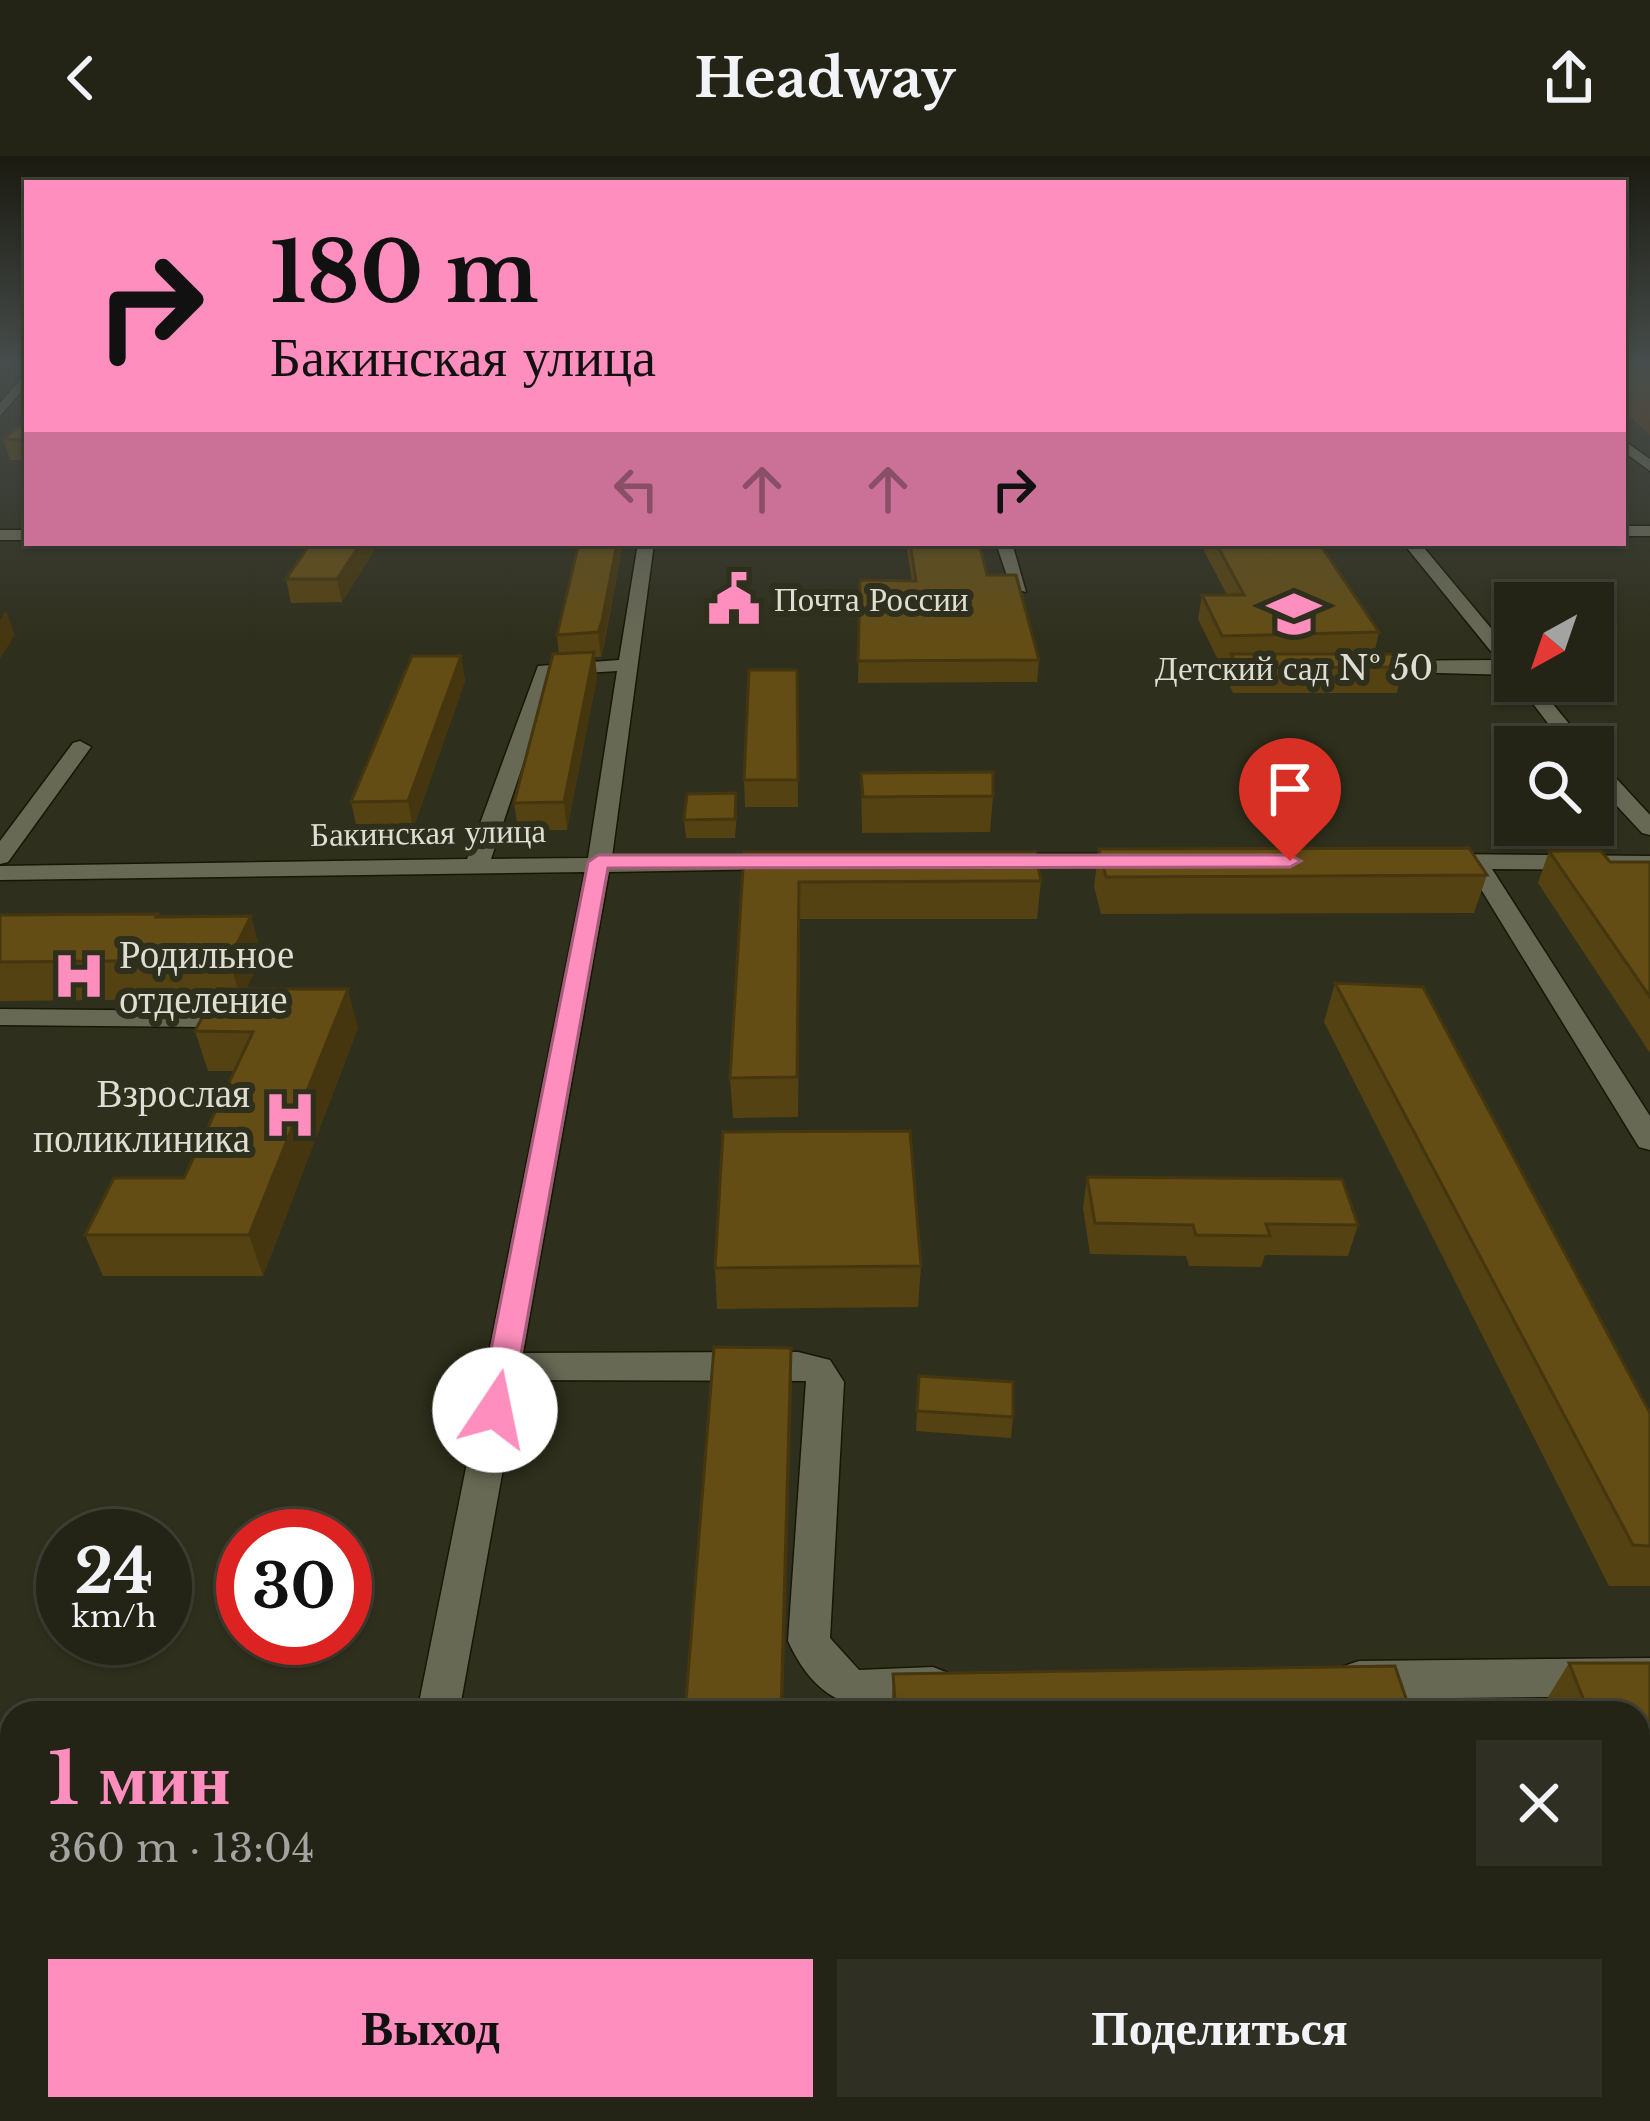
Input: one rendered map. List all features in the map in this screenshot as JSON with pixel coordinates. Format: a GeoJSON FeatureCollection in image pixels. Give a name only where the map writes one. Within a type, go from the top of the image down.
{"type":"FeatureCollection","features":[{"type":"Feature","properties":{"kind":"street"},"geometry":{"type":"LineString","coordinates":[[440,1701],[598,862],[646,546]]}},
{"type":"Feature","properties":{"kind":"street"},"geometry":{"type":"LineString","coordinates":[[1005,546],[1020,588]]}},
{"type":"Feature","properties":{"kind":"street"},"geometry":{"type":"LineString","coordinates":[[1413,546],[1494,644]]}},
{"type":"Feature","properties":{"kind":"street"},"geometry":{"type":"LineString","coordinates":[[477,864],[545,670],[628,665]]}},
{"type":"Feature","properties":{"kind":"street"},"geometry":{"type":"LineString","coordinates":[[1352,667],[1494,671]]}},
{"type":"Feature","properties":{"kind":"street"},"geometry":{"type":"LineString","coordinates":[[1541,702],[1560,726]]}},
{"type":"Feature","properties":{"kind":"street"},"geometry":{"type":"LineString","coordinates":[[0,857],[80,747]]}},
{"type":"Feature","properties":{"kind":"street"},"geometry":{"type":"LineString","coordinates":[[1614,790],[1650,829]]}},
{"type":"Feature","properties":{"kind":"street"},"geometry":{"type":"LineString","coordinates":[[977,861],[1167,861]]}},
{"type":"Feature","properties":{"kind":"street"},"geometry":{"type":"LineString","coordinates":[[1403,861],[1650,862]]}},
{"type":"Feature","properties":{"kind":"street"},"geometry":{"type":"LineString","coordinates":[[1474,861],[1650,1140]]}},
{"type":"Feature","properties":{"kind":"street","name":"Бакинская улица"},"geometry":{"type":"LineString","coordinates":[[0,873],[812,862]]}},
{"type":"Feature","properties":{"kind":"street"},"geometry":{"type":"LineString","coordinates":[[0,1017],[204,1019]]}},
{"type":"Feature","properties":{"kind":"street"},"geometry":{"type":"LineString","coordinates":[[503,1367],[798,1365],[818,1370],[826,1382],[809,1641],[827,1675],[846,1689],[962,1687]]}},
{"type":"Feature","properties":{"kind":"street"},"geometry":{"type":"LineString","coordinates":[[1331,1681],[1430,1696],[1650,1677]]}},
{"type":"Feature","properties":{"kind":"building"},"geometry":{"type":"Polygon","coordinates":[[[309,546],[359,546],[337,579],[286,579],[309,546]]]}},
{"type":"Feature","properties":{"kind":"building"},"geometry":{"type":"Polygon","coordinates":[[[578,546],[616,546],[598,632],[557,635],[578,546]]]}},
{"type":"Feature","properties":{"kind":"building"},"geometry":{"type":"Polygon","coordinates":[[[910,546],[980,546],[987,575],[1016,575],[1039,660],[858,661],[860,580],[916,581],[910,546]]]}},
{"type":"Feature","properties":{"kind":"building"},"geometry":{"type":"Polygon","coordinates":[[[1218,546],[1321,546],[1379,632],[1222,636],[1202,595],[1244,595],[1218,546]]]}},
{"type":"Feature","properties":{"kind":"building"},"geometry":{"type":"Polygon","coordinates":[[[594,652],[564,802],[514,803],[553,654],[594,652]]]}},
{"type":"Feature","properties":{"kind":"building"},"geometry":{"type":"Polygon","coordinates":[[[1231,654],[1394,654],[1403,667],[1238,668],[1231,654]]]}},
{"type":"Feature","properties":{"kind":"building"},"geometry":{"type":"Polygon","coordinates":[[[412,656],[461,656],[408,801],[351,802],[412,656]]]}},
{"type":"Feature","properties":{"kind":"building"},"geometry":{"type":"Polygon","coordinates":[[[749,670],[797,670],[798,780],[744,780],[749,670]]]}},
{"type":"Feature","properties":{"kind":"building"},"geometry":{"type":"Polygon","coordinates":[[[993,772],[993,796],[863,797],[861,773],[993,772]]]}},
{"type":"Feature","properties":{"kind":"building"},"geometry":{"type":"Polygon","coordinates":[[[736,793],[735,819],[684,820],[687,794],[736,793]]]}},
{"type":"Feature","properties":{"kind":"building"},"geometry":{"type":"Polygon","coordinates":[[[1469,848],[1487,875],[1106,877],[1099,849],[1469,848]]]}},
{"type":"Feature","properties":{"kind":"building"},"geometry":{"type":"Polygon","coordinates":[[[1549,851],[1601,851],[1610,862],[1650,862],[1650,997],[1549,851]]]}},
{"type":"Feature","properties":{"kind":"building"},"geometry":{"type":"Polygon","coordinates":[[[744,852],[1035,852],[1041,881],[799,882],[797,1077],[730,1078],[744,852]]]}},
{"type":"Feature","properties":{"kind":"building"},"geometry":{"type":"Polygon","coordinates":[[[158,914],[156,917],[251,916],[229,960],[0,962],[0,915],[158,914]]]}},
{"type":"Feature","properties":{"kind":"building"},"geometry":{"type":"Polygon","coordinates":[[[1335,983],[1423,987],[1650,1413],[1650,1546],[1633,1545],[1335,983]]]}},
{"type":"Feature","properties":{"kind":"building"},"geometry":{"type":"Polygon","coordinates":[[[217,989],[348,989],[249,1235],[85,1235],[114,1178],[184,1178],[253,1032],[195,1031],[217,989]]]}},
{"type":"Feature","properties":{"kind":"building"},"geometry":{"type":"Polygon","coordinates":[[[910,1131],[921,1266],[715,1268],[723,1132],[910,1131]]]}},
{"type":"Feature","properties":{"kind":"building"},"geometry":{"type":"Polygon","coordinates":[[[1087,1177],[1342,1179],[1358,1225],[1266,1224],[1270,1236],[1196,1235],[1193,1225],[1095,1223],[1087,1177]]]}},
{"type":"Feature","properties":{"kind":"building"},"geometry":{"type":"Polygon","coordinates":[[[714,1347],[791,1348],[781,1701],[686,1701],[714,1347]]]}},
{"type":"Feature","properties":{"kind":"building"},"geometry":{"type":"Polygon","coordinates":[[[919,1376],[1013,1382],[1013,1417],[917,1411],[919,1376]]]}},
{"type":"Feature","properties":{"kind":"building"},"geometry":{"type":"Polygon","coordinates":[[[1569,1663],[1650,1663],[1650,1701],[1584,1701],[1569,1663]]]}},
{"type":"Feature","properties":{"kind":"building"},"geometry":{"type":"Polygon","coordinates":[[[1395,1666],[1407,1701],[895,1701],[893,1674],[1395,1666]]]}},
{"type":"Feature","properties":{"kind":"place","name":"Почта России"},"geometry":{"type":"Point","coordinates":[734,599]}},
{"type":"Feature","properties":{"kind":"place","name":"Детский сад № 50"},"geometry":{"type":"Point","coordinates":[1294,614]}},
{"type":"Feature","properties":{"kind":"place","name":"Родильное отделение"},"geometry":{"type":"Point","coordinates":[79,976]}},
{"type":"Feature","properties":{"kind":"place","name":"Взрослая поликлиника"},"geometry":{"type":"Point","coordinates":[290,1115]}},
{"type":"Feature","properties":{"kind":"route"},"geometry":{"type":"LineString","coordinates":[[495,1410],[598,862],[1290,861]]}}]}
